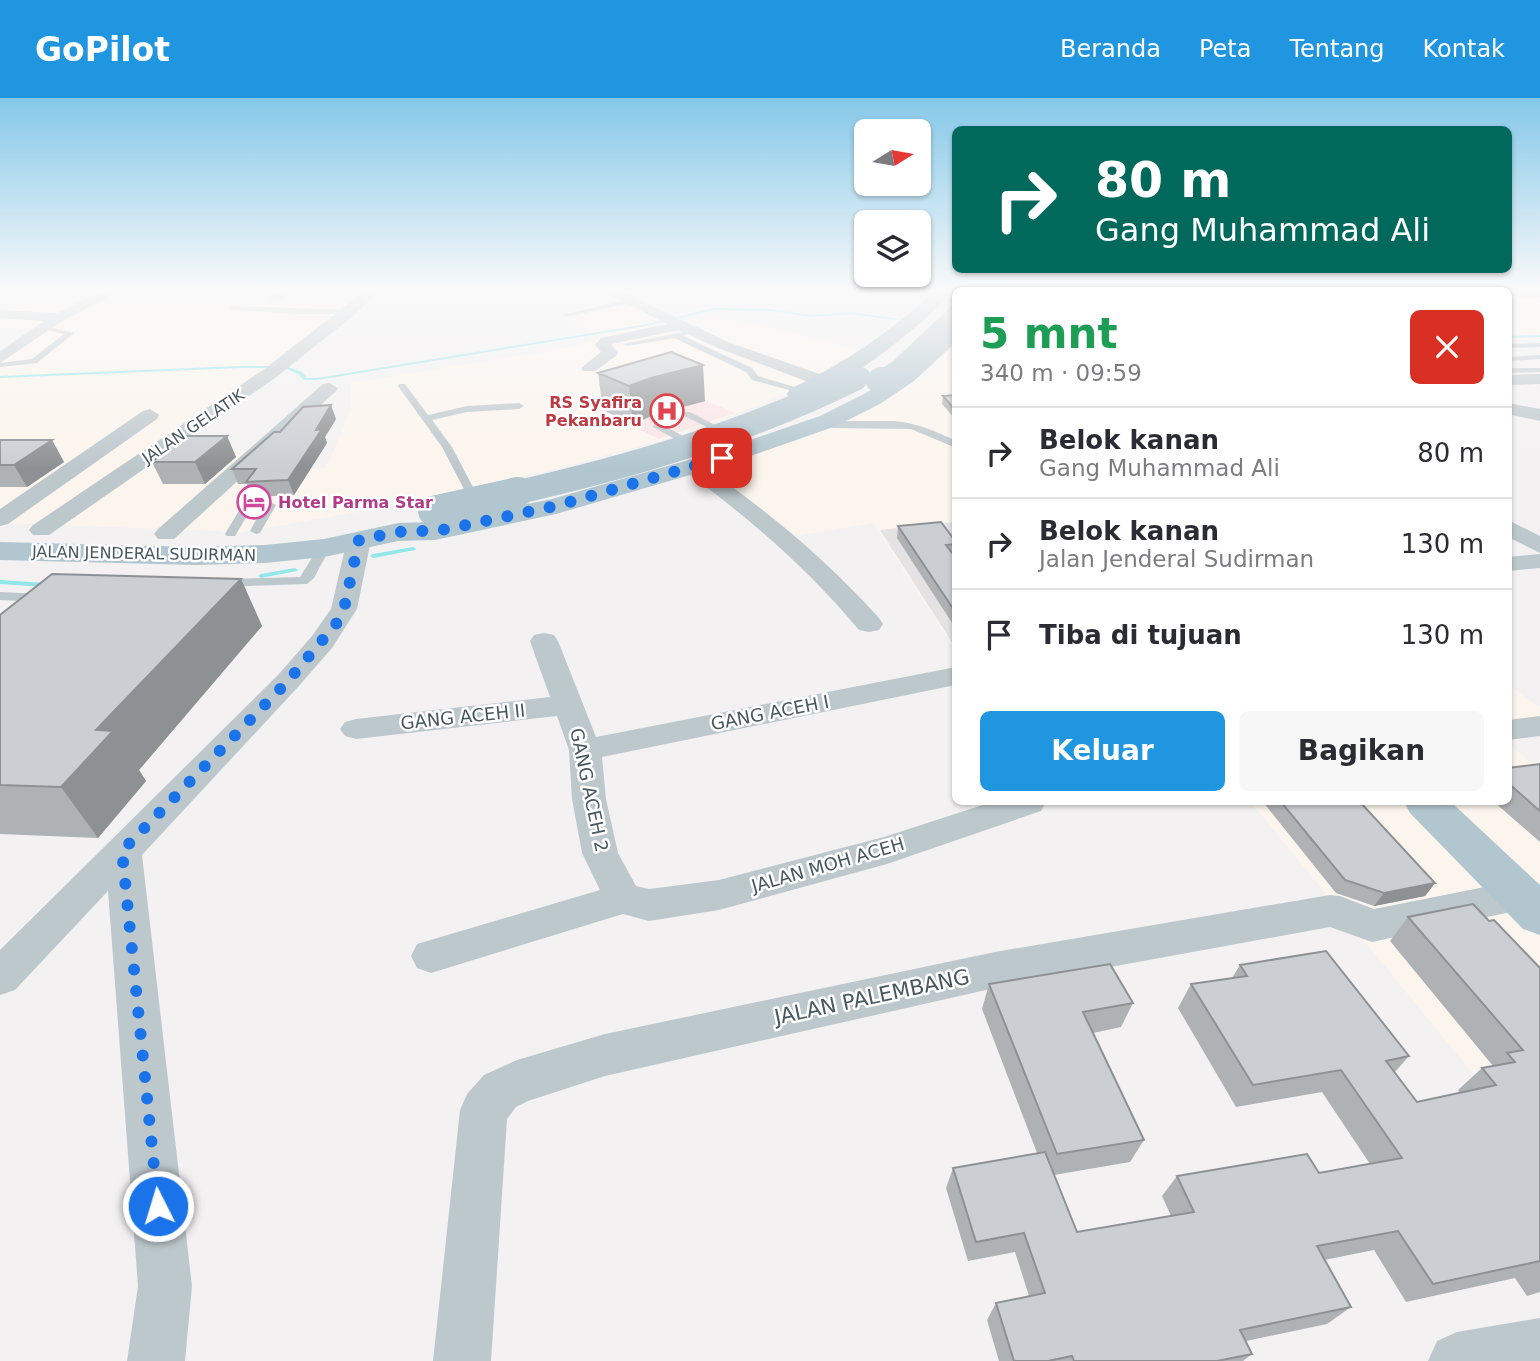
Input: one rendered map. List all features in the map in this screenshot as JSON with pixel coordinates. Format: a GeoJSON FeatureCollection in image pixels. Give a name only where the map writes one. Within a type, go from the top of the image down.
{"type":"FeatureCollection","features":[{"type":"Feature","properties":{"kind":"main road"},"geometry":{"type":"LineString","coordinates":[[877,350],[941,363]]}},
{"type":"Feature","properties":{"kind":"main road","name":"JALAN JENDERAL SUDIRMAN"},"geometry":{"type":"LineString","coordinates":[[0,551],[196,556],[265,554],[471,493],[578,469],[685,427],[716,428],[814,386],[877,350]]}},
{"type":"Feature","properties":{"kind":"main road"},"geometry":{"type":"LineString","coordinates":[[398,532],[436,516],[627,466],[789,411],[867,372],[892,350]]}},
{"type":"Feature","properties":{"kind":"main road"},"geometry":{"type":"LineString","coordinates":[[324,535],[355,525],[436,516],[606,482],[726,447],[790,424],[854,396],[923,350]]}},
{"type":"Feature","properties":{"kind":"main road","name":"JALAN JENDERAL SUDIRMAN"},"geometry":{"type":"LineString","coordinates":[[0,527],[166,534],[324,535],[359,540],[398,532],[442,530],[556,506],[692,467],[821,424],[877,397],[907,377],[941,363]]}},
{"type":"Feature","properties":{"kind":"main road"},"geometry":{"type":"LineString","coordinates":[[814,386],[852,377],[872,379],[881,385],[876,390],[877,397]]}},
{"type":"Feature","properties":{"kind":"main road"},"geometry":{"type":"LineString","coordinates":[[1428,805],[1530,905]]}},
{"type":"Feature","properties":{"kind":"street","name":"JALAN GELATIK"},"geometry":{"type":"LineString","coordinates":[[41,530],[275,370],[297,350]]}},
{"type":"Feature","properties":{"kind":"street"},"geometry":{"type":"LineString","coordinates":[[589,368],[610,353],[607,350]]}},
{"type":"Feature","properties":{"kind":"street"},"geometry":{"type":"LineString","coordinates":[[736,350],[814,386]]}},
{"type":"Feature","properties":{"kind":"street"},"geometry":{"type":"LineString","coordinates":[[1512,380],[1540,379]]}},
{"type":"Feature","properties":{"kind":"street"},"geometry":{"type":"LineString","coordinates":[[166,534],[329,388]]}},
{"type":"Feature","properties":{"kind":"street"},"geometry":{"type":"LineString","coordinates":[[1512,410],[1540,415]]}},
{"type":"Feature","properties":{"kind":"street"},"geometry":{"type":"LineString","coordinates":[[0,519],[150,415]]}},
{"type":"Feature","properties":{"kind":"street"},"geometry":{"type":"LineString","coordinates":[[692,467],[790,541],[835,583],[869,624]]}},
{"type":"Feature","properties":{"kind":"street"},"geometry":{"type":"LineString","coordinates":[[1512,529],[1540,546]]}},
{"type":"Feature","properties":{"kind":"street"},"geometry":{"type":"LineString","coordinates":[[0,977],[288,681],[336,624],[344,609],[359,540]]}},
{"type":"Feature","properties":{"kind":"street"},"geometry":{"type":"LineString","coordinates":[[1512,564],[1540,561]]}},
{"type":"Feature","properties":{"kind":"street","name":"GANG ACEH 2"},"geometry":{"type":"LineString","coordinates":[[544,641],[585,750],[589,799],[600,853],[623,899]]}},
{"type":"Feature","properties":{"kind":"street","name":"GANG ACEH I"},"geometry":{"type":"LineString","coordinates":[[585,750],[952,677]]}},
{"type":"Feature","properties":{"kind":"street","name":"GANG ACEH II"},"geometry":{"type":"LineString","coordinates":[[356,729],[570,705]]}},
{"type":"Feature","properties":{"kind":"street"},"geometry":{"type":"LineString","coordinates":[[1512,730],[1540,726]]}},
{"type":"Feature","properties":{"kind":"street","name":"JALAN MOH ACEH"},"geometry":{"type":"LineString","coordinates":[[623,899],[649,905],[719,895],[887,850],[1020,805]]}},
{"type":"Feature","properties":{"kind":"street"},"geometry":{"type":"LineString","coordinates":[[122,851],[165,1286],[156,1361]]}},
{"type":"Feature","properties":{"kind":"street"},"geometry":{"type":"LineString","coordinates":[[431,956],[623,899]]}},
{"type":"Feature","properties":{"kind":"street","name":"JALAN PALEMBANG"},"geometry":{"type":"LineString","coordinates":[[462,1361],[482,1121],[489,1101],[517,1082],[605,1055],[995,970],[1330,911],[1340,912],[1373,926],[1530,905]]}},
{"type":"Feature","properties":{"kind":"street"},"geometry":{"type":"LineString","coordinates":[[1457,1361],[1540,1347]]}},
{"type":"Feature","properties":{"kind":"lane"},"geometry":{"type":"LineString","coordinates":[[0,365],[34,361],[48,350]]}},
{"type":"Feature","properties":{"kind":"lane"},"geometry":{"type":"LineString","coordinates":[[717,350],[749,370],[755,378],[814,386]]}},
{"type":"Feature","properties":{"kind":"lane"},"geometry":{"type":"LineString","coordinates":[[1512,359],[1540,357]]}},
{"type":"Feature","properties":{"kind":"lane"},"geometry":{"type":"LineString","coordinates":[[1512,371],[1540,370]]}},
{"type":"Feature","properties":{"kind":"lane"},"geometry":{"type":"LineString","coordinates":[[402,386],[447,447],[471,493]]}},
{"type":"Feature","properties":{"kind":"lane"},"geometry":{"type":"LineString","coordinates":[[426,418],[467,409],[519,407]]}},
{"type":"Feature","properties":{"kind":"lane"},"geometry":{"type":"LineString","coordinates":[[666,418],[658,421],[656,425],[685,427]]}},
{"type":"Feature","properties":{"kind":"lane"},"geometry":{"type":"LineString","coordinates":[[821,424],[843,427],[907,425],[922,429],[952,444]]}},
{"type":"Feature","properties":{"kind":"lane"},"geometry":{"type":"LineString","coordinates":[[210,583],[303,581],[308,578],[324,535]]}},
{"type":"Feature","properties":{"kind":"lane"},"geometry":{"type":"LineString","coordinates":[[0,596],[43,598]]}},
{"type":"Feature","properties":{"kind":"shaded area"},"geometry":{"type":"Polygon","coordinates":[[[4,350],[302,350],[168,449],[259,451],[236,472],[326,468],[351,409],[351,383],[556,350],[866,352],[797,389],[697,430],[560,468],[369,510],[231,534],[219,531],[0,523],[0,353],[4,350]]]}},
{"type":"Feature","properties":{"kind":"shaded area"},"geometry":{"type":"Polygon","coordinates":[[[942,350],[952,350],[952,645],[873,523],[796,536],[706,470],[830,427],[882,402],[934,365],[936,356],[942,350]]]}},
{"type":"Feature","properties":{"kind":"shaded area","name":"RS Syafira Pekanbaru"},"geometry":{"type":"Polygon","coordinates":[[[674,386],[735,413],[659,439],[599,410],[674,386]]]}},
{"type":"Feature","properties":{"kind":"shaded area"},"geometry":{"type":"Polygon","coordinates":[[[952,522],[952,642],[880,530],[952,522]]]}},
{"type":"Feature","properties":{"kind":"shaded area"},"geometry":{"type":"Polygon","coordinates":[[[1512,687],[1540,708],[1540,731],[1512,735],[1512,687]]]}},
{"type":"Feature","properties":{"kind":"shaded area"},"geometry":{"type":"Polygon","coordinates":[[[1512,747],[1540,770],[1540,1156],[1253,805],[1512,805],[1512,747]]]}},
{"type":"Feature","properties":{"kind":"building"},"geometry":{"type":"Polygon","coordinates":[[[671,352],[703,365],[629,386],[598,373],[671,352]]]}},
{"type":"Feature","properties":{"kind":"building"},"geometry":{"type":"Polygon","coordinates":[[[952,395],[952,406],[943,396],[952,395]]]}},
{"type":"Feature","properties":{"kind":"building"},"geometry":{"type":"Polygon","coordinates":[[[331,405],[316,430],[322,429],[288,480],[246,482],[256,469],[232,469],[274,432],[280,432],[303,407],[331,405]]]}},
{"type":"Feature","properties":{"kind":"building"},"geometry":{"type":"Polygon","coordinates":[[[184,436],[227,436],[195,462],[152,462],[184,436]]]}},
{"type":"Feature","properties":{"kind":"building"},"geometry":{"type":"Polygon","coordinates":[[[0,440],[52,440],[14,465],[0,465],[0,440]]]}},
{"type":"Feature","properties":{"kind":"building"},"geometry":{"type":"Polygon","coordinates":[[[941,522],[952,537],[952,544],[946,545],[952,553],[952,607],[898,526],[941,522]]]}},
{"type":"Feature","properties":{"kind":"building"},"geometry":{"type":"Polygon","coordinates":[[[52,574],[241,579],[96,730],[113,731],[61,787],[0,785],[0,615],[52,574]]]}},
{"type":"Feature","properties":{"kind":"building"},"geometry":{"type":"Polygon","coordinates":[[[1540,764],[1540,811],[1512,786],[1512,768],[1540,764]]]}},
{"type":"Feature","properties":{"kind":"building"},"geometry":{"type":"Polygon","coordinates":[[[1283,805],[1363,805],[1435,883],[1384,893],[1345,880],[1283,805]]]}},
{"type":"Feature","properties":{"kind":"building"},"geometry":{"type":"Polygon","coordinates":[[[1473,904],[1489,921],[1494,920],[1540,968],[1540,1261],[1433,1284],[1398,1231],[1317,1246],[1351,1307],[1240,1330],[1252,1354],[1217,1361],[1074,1361],[1072,1356],[1048,1361],[1014,1361],[996,1303],[1045,1293],[1024,1233],[976,1242],[953,1168],[1045,1152],[1077,1232],[1194,1212],[1177,1176],[1307,1154],[1319,1173],[1402,1158],[1341,1070],[1253,1085],[1191,984],[1247,976],[1240,965],[1326,951],[1409,1056],[1386,1061],[1417,1102],[1496,1085],[1482,1068],[1515,1062],[1507,1053],[1523,1050],[1408,917],[1473,904]]]}},
{"type":"Feature","properties":{"kind":"building"},"geometry":{"type":"Polygon","coordinates":[[[1110,964],[1133,1003],[1083,1012],[1144,1140],[1057,1154],[989,984],[1110,964]]]}},
{"type":"Feature","properties":{"kind":"waterway"},"geometry":{"type":"LineString","coordinates":[[0,377],[286,367],[306,379],[317,379],[495,350]]}},
{"type":"Feature","properties":{"kind":"waterway"},"geometry":{"type":"LineString","coordinates":[[373,556],[413,549]]}},
{"type":"Feature","properties":{"kind":"waterway"},"geometry":{"type":"LineString","coordinates":[[261,576],[295,570]]}},
{"type":"Feature","properties":{"kind":"waterway"},"geometry":{"type":"LineString","coordinates":[[0,582],[45,585]]}},
{"type":"Feature","properties":{"kind":"place","name":"RS Syafira Pekanbaru"},"geometry":{"type":"Point","coordinates":[667,411]}},
{"type":"Feature","properties":{"kind":"place","name":"Hotel Parma Star"},"geometry":{"type":"Point","coordinates":[254,502]}},
{"type":"Feature","properties":{"kind":"route"},"geometry":{"type":"LineString","coordinates":[[158,1206],[122,851],[288,681],[336,624],[344,609],[359,540],[398,532],[442,530],[556,506],[722,458]]}}]}
